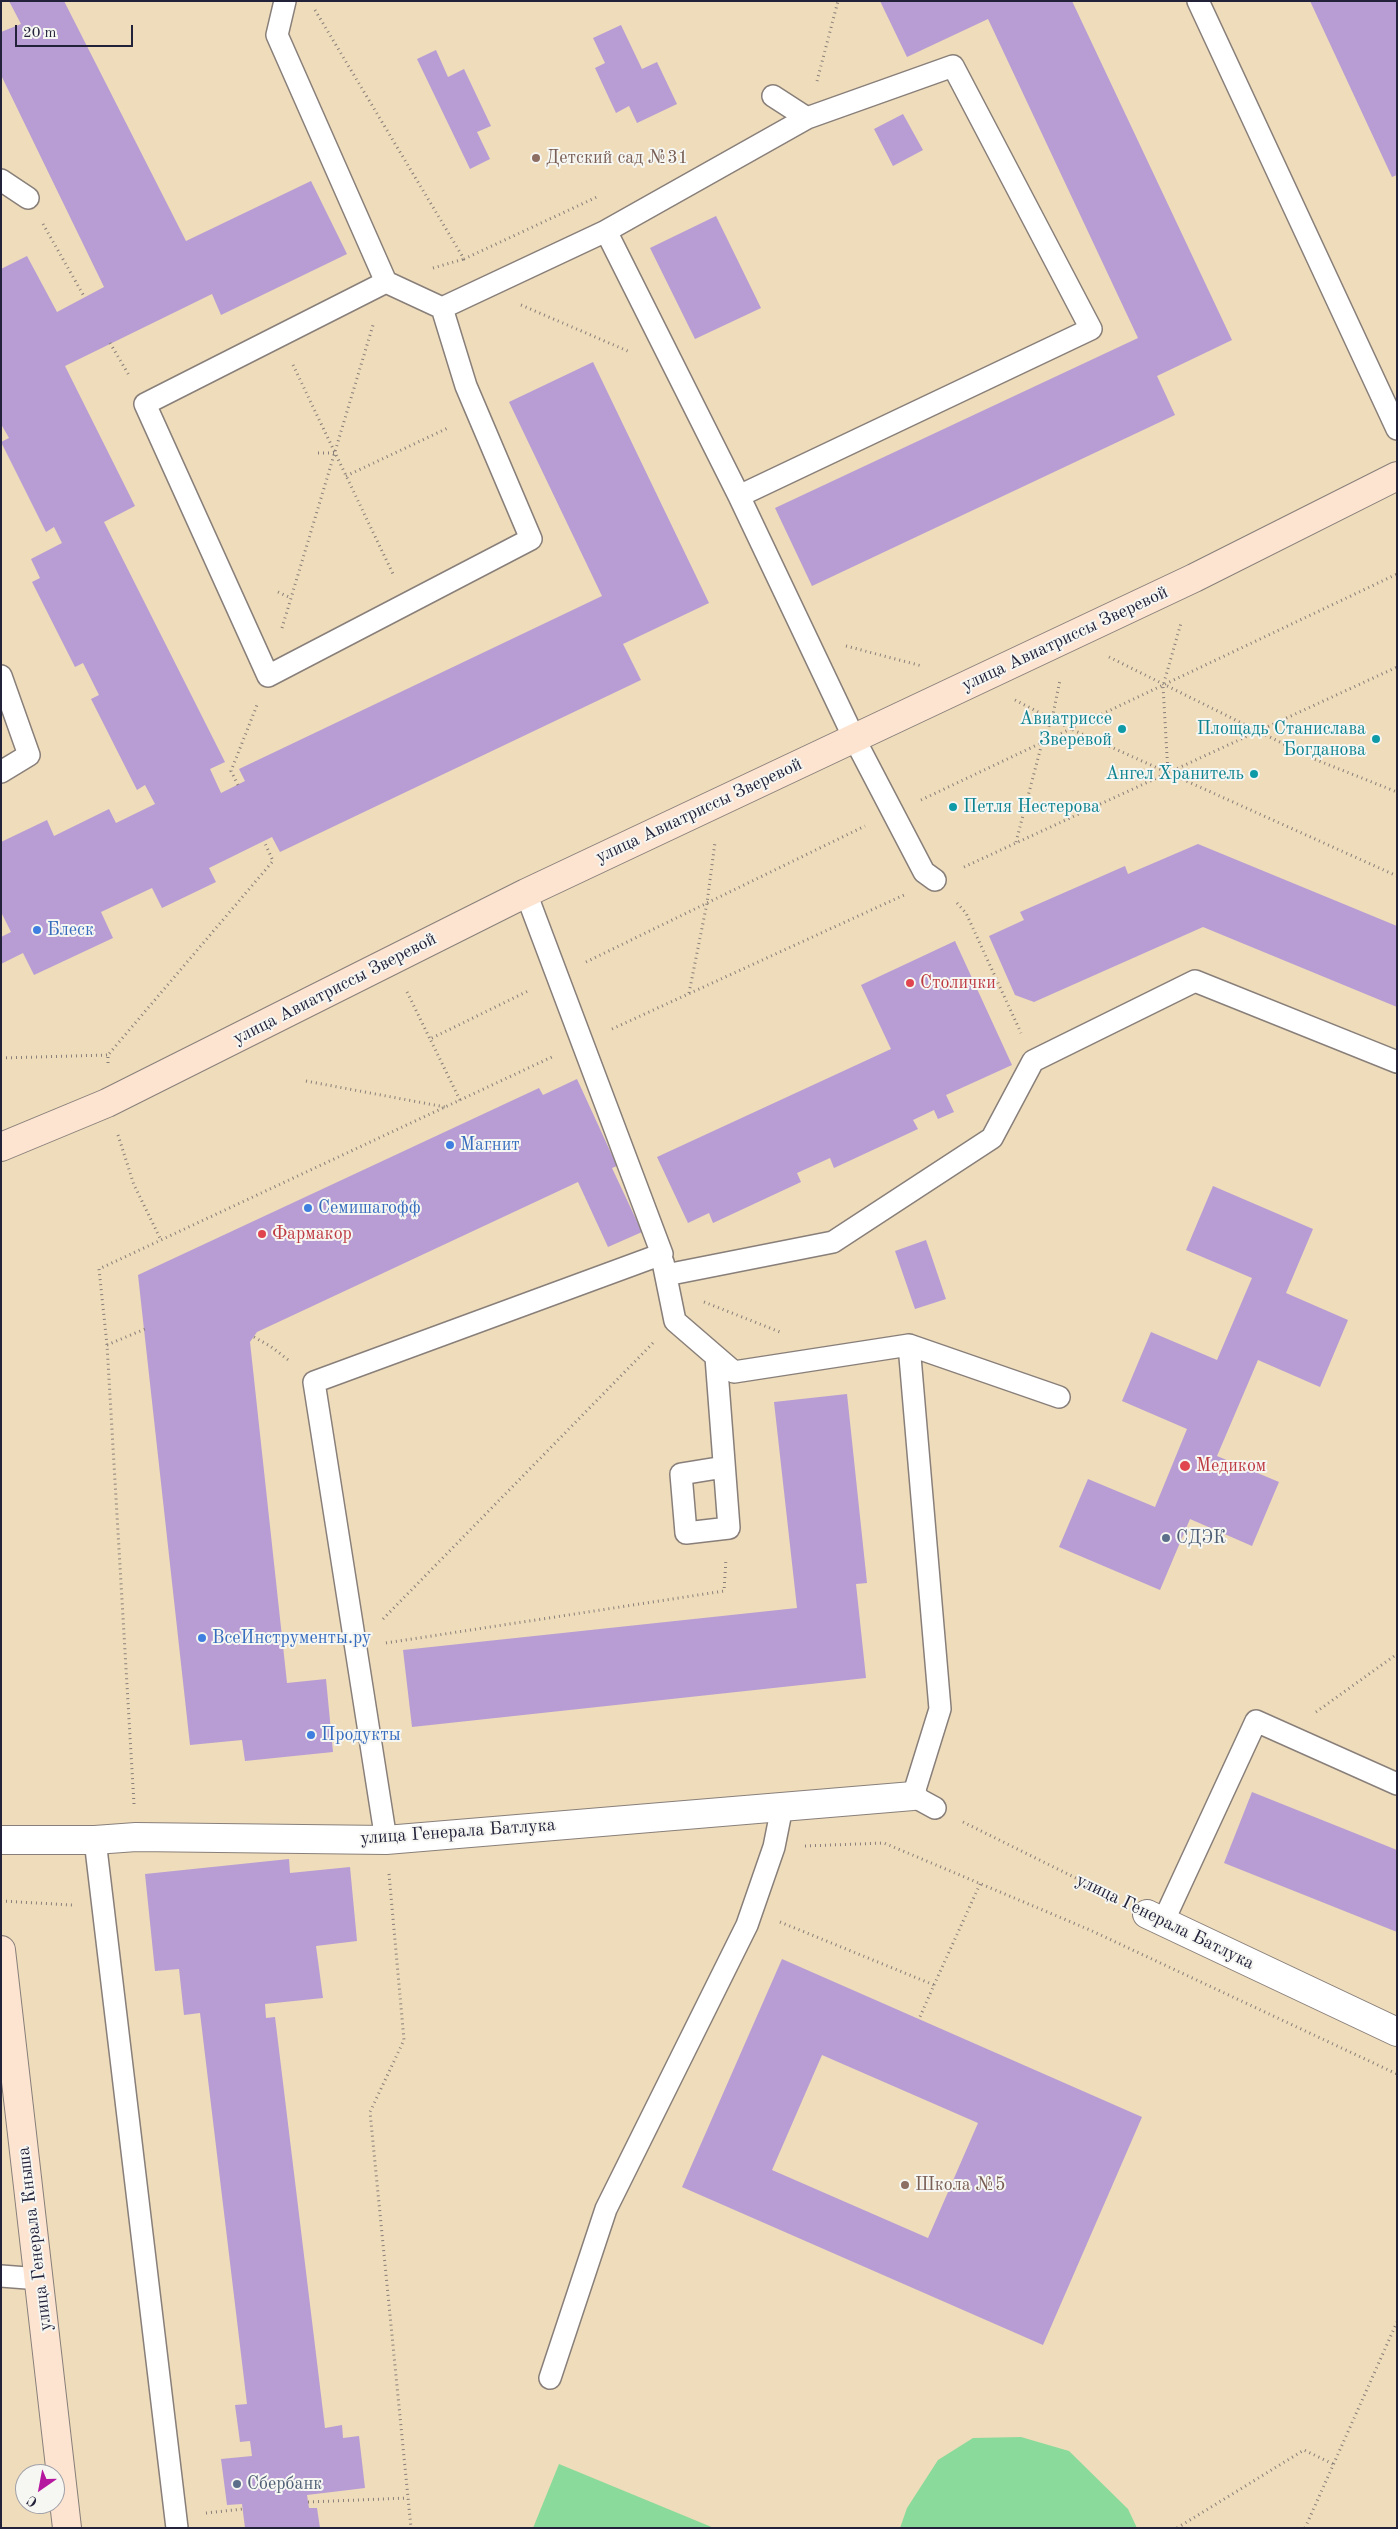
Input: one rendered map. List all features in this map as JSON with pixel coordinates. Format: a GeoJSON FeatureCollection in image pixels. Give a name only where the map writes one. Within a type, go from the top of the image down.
{"type":"FeatureCollection","features":[{"type":"Feature","properties":{"kind":"street","name":"улица Авиатриссы Зверевой"},"geometry":{"type":"LineString","coordinates":[[1,1147],[107,1103],[526,893],[1194,578],[1397,476]]}},
{"type":"Feature","properties":{"kind":"street","name":"улица Генерала Батлука"},"geometry":{"type":"LineString","coordinates":[[1,1840],[95,1840],[136,1837],[386,1840],[782,1807],[924,1802]]}},
{"type":"Feature","properties":{"kind":"street","name":"улица Генерала Батлука"},"geometry":{"type":"LineString","coordinates":[[1155,1918],[1397,2032]]}},
{"type":"Feature","properties":{"kind":"street","name":"улица Генерала Кныша"},"geometry":{"type":"LineString","coordinates":[[1,1950],[67,2528]]}},
{"type":"Feature","properties":{"kind":"lane"},"geometry":{"type":"LineString","coordinates":[[285,1],[277,35],[386,282],[442,308],[466,386],[531,539],[268,676],[145,404],[386,282]]}},
{"type":"Feature","properties":{"kind":"lane"},"geometry":{"type":"LineString","coordinates":[[1198,1],[1397,429]]}},
{"type":"Feature","properties":{"kind":"lane"},"geometry":{"type":"LineString","coordinates":[[442,308],[606,231],[807,118],[953,66],[1091,329],[738,496]]}},
{"type":"Feature","properties":{"kind":"lane"},"geometry":{"type":"LineString","coordinates":[[773,96],[807,118]]}},
{"type":"Feature","properties":{"kind":"lane"},"geometry":{"type":"LineString","coordinates":[[1,180],[28,198]]}},
{"type":"Feature","properties":{"kind":"lane"},"geometry":{"type":"LineString","coordinates":[[606,231],[677,371],[854,738],[924,872],[935,880]]}},
{"type":"Feature","properties":{"kind":"lane"},"geometry":{"type":"LineString","coordinates":[[1,676],[29,756],[1,772]]}},
{"type":"Feature","properties":{"kind":"lane"},"geometry":{"type":"LineString","coordinates":[[526,893],[662,1254],[675,1321],[734,1372],[909,1346],[1060,1397]]}},
{"type":"Feature","properties":{"kind":"lane"},"geometry":{"type":"LineString","coordinates":[[667,1281],[833,1242],[992,1138],[1033,1061],[1195,981],[1397,1062]]}},
{"type":"Feature","properties":{"kind":"lane"},"geometry":{"type":"LineString","coordinates":[[386,1840],[314,1382],[662,1254]]}},
{"type":"Feature","properties":{"kind":"lane"},"geometry":{"type":"LineString","coordinates":[[909,1346],[940,1709],[924,1802]]}},
{"type":"Feature","properties":{"kind":"lane"},"geometry":{"type":"LineString","coordinates":[[716,1356],[724,1467],[728,1528],[686,1533],[681,1474],[724,1467]]}},
{"type":"Feature","properties":{"kind":"lane"},"geometry":{"type":"LineString","coordinates":[[1155,1918],[1256,1721],[1397,1784]]}},
{"type":"Feature","properties":{"kind":"lane"},"geometry":{"type":"LineString","coordinates":[[550,2378],[606,2209],[752,1911],[774,1847],[782,1807]]}},
{"type":"Feature","properties":{"kind":"lane"},"geometry":{"type":"LineString","coordinates":[[95,1840],[177,2522]]}},
{"type":"Feature","properties":{"kind":"lane"},"geometry":{"type":"LineString","coordinates":[[1,2276],[40,2279]]}},
{"type":"Feature","properties":{"kind":"path"},"geometry":{"type":"LineString","coordinates":[[310,1],[464,259],[600,196]]}},
{"type":"Feature","properties":{"kind":"path"},"geometry":{"type":"LineString","coordinates":[[807,118],[838,1]]}},
{"type":"Feature","properties":{"kind":"path"},"geometry":{"type":"LineString","coordinates":[[28,198],[84,298]]}},
{"type":"Feature","properties":{"kind":"path"},"geometry":{"type":"LineString","coordinates":[[238,785],[231,770],[268,676],[386,282]]}},
{"type":"Feature","properties":{"kind":"path"},"geometry":{"type":"LineString","coordinates":[[482,289],[677,371]]}},
{"type":"Feature","properties":{"kind":"path"},"geometry":{"type":"LineString","coordinates":[[280,336],[408,603]]}},
{"type":"Feature","properties":{"kind":"path"},"geometry":{"type":"LineString","coordinates":[[110,343],[145,404]]}},
{"type":"Feature","properties":{"kind":"path"},"geometry":{"type":"LineString","coordinates":[[346,476],[477,413]]}},
{"type":"Feature","properties":{"kind":"path"},"geometry":{"type":"LineString","coordinates":[[318,453],[335,453]]}},
{"type":"Feature","properties":{"kind":"path"},"geometry":{"type":"LineString","coordinates":[[430,1039],[893,812],[1164,686],[1397,574]]}},
{"type":"Feature","properties":{"kind":"path"},"geometry":{"type":"LineString","coordinates":[[1168,773],[1164,686],[1194,578]]}},
{"type":"Feature","properties":{"kind":"path"},"geometry":{"type":"LineString","coordinates":[[278,592],[291,598]]}},
{"type":"Feature","properties":{"kind":"path"},"geometry":{"type":"LineString","coordinates":[[805,635],[976,681],[1071,729],[1397,876]]}},
{"type":"Feature","properties":{"kind":"path"},"geometry":{"type":"LineString","coordinates":[[1016,843],[1042,743],[1052,719],[1070,637],[1164,686],[1314,759],[1397,792]]}},
{"type":"Feature","properties":{"kind":"path"},"geometry":{"type":"LineString","coordinates":[[136,1837],[107,1345],[99,1269],[1397,667]]}},
{"type":"Feature","properties":{"kind":"path"},"geometry":{"type":"LineString","coordinates":[[689,994],[707,903],[721,801]]}},
{"type":"Feature","properties":{"kind":"path"},"geometry":{"type":"LineString","coordinates":[[935,880],[966,913],[1033,1061]]}},
{"type":"Feature","properties":{"kind":"path"},"geometry":{"type":"LineString","coordinates":[[391,961],[460,1100]]}},
{"type":"Feature","properties":{"kind":"path"},"geometry":{"type":"LineString","coordinates":[[1,1058],[108,1055]]}},
{"type":"Feature","properties":{"kind":"path"},"geometry":{"type":"LineString","coordinates":[[306,1081],[446,1107]]}},
{"type":"Feature","properties":{"kind":"path"},"geometry":{"type":"LineString","coordinates":[[667,1281],[784,1334]]}},
{"type":"Feature","properties":{"kind":"path"},"geometry":{"type":"LineString","coordinates":[[356,1647],[675,1321]]}},
{"type":"Feature","properties":{"kind":"path"},"geometry":{"type":"LineString","coordinates":[[107,1345],[145,1329]]}},
{"type":"Feature","properties":{"kind":"path"},"geometry":{"type":"LineString","coordinates":[[254,1337],[270,1346],[314,1382]]}},
{"type":"Feature","properties":{"kind":"path"},"geometry":{"type":"LineString","coordinates":[[356,1647],[724,1591],[728,1528]]}},
{"type":"Feature","properties":{"kind":"path"},"geometry":{"type":"LineString","coordinates":[[1286,1734],[1397,1654]]}},
{"type":"Feature","properties":{"kind":"path","name":"улица Генерала Батлука"},"geometry":{"type":"LineString","coordinates":[[924,1802],[1155,1918]]}},
{"type":"Feature","properties":{"kind":"path"},"geometry":{"type":"LineString","coordinates":[[386,1840],[404,2040],[370,2112],[411,2528]]}},
{"type":"Feature","properties":{"kind":"path"},"geometry":{"type":"LineString","coordinates":[[774,1847],[884,1842],[1090,1930],[1397,2074]]}},
{"type":"Feature","properties":{"kind":"path"},"geometry":{"type":"LineString","coordinates":[[919,2019],[980,1884]]}},
{"type":"Feature","properties":{"kind":"path"},"geometry":{"type":"LineString","coordinates":[[1,1901],[103,1906]]}},
{"type":"Feature","properties":{"kind":"path"},"geometry":{"type":"LineString","coordinates":[[752,1911],[934,1984]]}},
{"type":"Feature","properties":{"kind":"path"},"geometry":{"type":"LineString","coordinates":[[1305,2528],[1397,2322]]}},
{"type":"Feature","properties":{"kind":"path"},"geometry":{"type":"LineString","coordinates":[[1392,2332],[1397,2330]]}},
{"type":"Feature","properties":{"kind":"path"},"geometry":{"type":"LineString","coordinates":[[1177,2528],[1304,2450],[1334,2464]]}},
{"type":"Feature","properties":{"kind":"path"},"geometry":{"type":"LineString","coordinates":[[308,2502],[408,2498]]}},
{"type":"Feature","properties":{"kind":"path"},"geometry":{"type":"LineString","coordinates":[[177,2522],[243,2509]]}},
{"type":"Feature","properties":{"kind":"green space"},"geometry":{"type":"Polygon","coordinates":[[[1021,2437],[1069,2451],[1128,2509],[1137,2528],[900,2528],[907,2508],[938,2460],[973,2438],[1021,2437]]]}},
{"type":"Feature","properties":{"kind":"green space"},"geometry":{"type":"Polygon","coordinates":[[[559,2464],[714,2528],[533,2528],[559,2464]]]}},
{"type":"Feature","properties":{"kind":"building"},"geometry":{"type":"Polygon","coordinates":[[[9,1],[64,1],[186,241],[311,181],[347,254],[221,315],[212,294],[65,366],[135,506],[104,522],[225,762],[210,769],[221,793],[245,781],[239,769],[602,596],[509,402],[593,362],[709,603],[623,644],[641,680],[280,852],[272,837],[209,868],[216,882],[162,908],[152,888],[101,912],[113,938],[34,975],[23,953],[1,964],[1,937],[11,932],[1,912],[1,842],[47,820],[54,836],[109,809],[116,823],[155,804],[145,785],[137,790],[91,699],[99,695],[83,663],[75,667],[32,582],[40,578],[31,559],[62,543],[54,527],[46,532],[1,442],[9,438],[1,424],[1,269],[27,256],[57,312],[104,287],[1,75],[1,32],[21,24],[9,1]]]}},
{"type":"Feature","properties":{"kind":"building"},"geometry":{"type":"Polygon","coordinates":[[[880,1],[1072,1],[1232,340],[1157,376],[1175,415],[812,586],[775,508],[1138,338],[988,19],[907,57],[880,1]]]}},
{"type":"Feature","properties":{"kind":"building"},"geometry":{"type":"Polygon","coordinates":[[[1310,1],[1397,1],[1397,175],[1392,177],[1310,1]]]}},
{"type":"Feature","properties":{"kind":"building"},"geometry":{"type":"Polygon","coordinates":[[[621,25],[642,69],[657,62],[677,104],[637,123],[629,106],[616,113],[595,68],[605,63],[593,38],[621,25]]]}},
{"type":"Feature","properties":{"kind":"building"},"geometry":{"type":"Polygon","coordinates":[[[436,50],[448,77],[464,69],[491,126],[477,132],[490,159],[470,169],[417,59],[436,50]]]}},
{"type":"Feature","properties":{"kind":"building"},"geometry":{"type":"Polygon","coordinates":[[[903,114],[923,150],[893,166],[874,129],[903,114]]]}},
{"type":"Feature","properties":{"kind":"building"},"geometry":{"type":"Polygon","coordinates":[[[716,216],[761,308],[695,339],[650,248],[716,216]]]}},
{"type":"Feature","properties":{"kind":"building"},"geometry":{"type":"Polygon","coordinates":[[[1198,844],[1397,926],[1397,1007],[1203,927],[1034,1002],[1015,995],[989,936],[1024,920],[1020,912],[1125,866],[1128,874],[1198,844]]]}},
{"type":"Feature","properties":{"kind":"building"},"geometry":{"type":"Polygon","coordinates":[[[955,941],[1012,1065],[946,1095],[954,1112],[938,1119],[934,1110],[913,1120],[918,1129],[834,1168],[830,1158],[797,1173],[801,1182],[713,1223],[709,1213],[688,1223],[657,1157],[891,1049],[861,985],[955,941]]]}},
{"type":"Feature","properties":{"kind":"building"},"geometry":{"type":"Polygon","coordinates":[[[577,1079],[617,1166],[612,1168],[642,1232],[608,1247],[578,1182],[257,1332],[250,1342],[287,1683],[326,1679],[333,1752],[245,1761],[242,1740],[190,1745],[138,1275],[539,1088],[543,1095],[577,1079]]]}},
{"type":"Feature","properties":{"kind":"building"},"geometry":{"type":"Polygon","coordinates":[[[1213,1186],[1313,1229],[1286,1293],[1348,1320],[1320,1387],[1258,1360],[1217,1456],[1279,1482],[1252,1546],[1190,1519],[1160,1590],[1059,1547],[1088,1479],[1155,1507],[1187,1429],[1122,1401],[1151,1332],[1217,1360],[1252,1278],[1186,1250],[1213,1186]]]}},
{"type":"Feature","properties":{"kind":"building"},"geometry":{"type":"Polygon","coordinates":[[[926,1240],[946,1299],[915,1309],[895,1251],[926,1240]]]}},
{"type":"Feature","properties":{"kind":"building"},"geometry":{"type":"Polygon","coordinates":[[[847,1394],[867,1583],[856,1584],[866,1678],[412,1727],[403,1650],[797,1608],[774,1402],[847,1394]]]}},
{"type":"Feature","properties":{"kind":"building"},"geometry":{"type":"Polygon","coordinates":[[[1252,1792],[1397,1850],[1397,1932],[1224,1863],[1252,1792]]]}},
{"type":"Feature","properties":{"kind":"building"},"geometry":{"type":"Polygon","coordinates":[[[289,1859],[290,1873],[350,1867],[357,1941],[316,1946],[323,1998],[265,2004],[266,2018],[275,2017],[325,2428],[342,2425],[343,2438],[359,2436],[365,2488],[307,2495],[309,2508],[317,2508],[320,2528],[245,2528],[242,2504],[227,2505],[221,2459],[252,2456],[250,2441],[240,2442],[235,2405],[247,2404],[200,2013],[184,2015],[179,1969],[155,1971],[145,1874],[289,1859]]]}},
{"type":"Feature","properties":{"kind":"building"},"geometry":{"type":"Polygon","coordinates":[[[782,1959],[1142,2117],[1043,2345],[682,2187],[782,1959]],[[822,2055],[772,2170],[928,2238],[978,2123],[822,2055]]]}},
{"type":"Feature","properties":{"kind":"place","name":"Детский сад №31"},"geometry":{"type":"Point","coordinates":[536,158]}},
{"type":"Feature","properties":{"kind":"place","name":"Авиатриссе Зверевой"},"geometry":{"type":"Point","coordinates":[1122,729]}},
{"type":"Feature","properties":{"kind":"place","name":"Площадь Станислава Богданова"},"geometry":{"type":"Point","coordinates":[1376,739]}},
{"type":"Feature","properties":{"kind":"place","name":"Ангел Хранитель"},"geometry":{"type":"Point","coordinates":[1254,774]}},
{"type":"Feature","properties":{"kind":"place","name":"Петля Нестерова"},"geometry":{"type":"Point","coordinates":[953,807]}},
{"type":"Feature","properties":{"kind":"place","name":"Блеск"},"geometry":{"type":"Point","coordinates":[37,930]}},
{"type":"Feature","properties":{"kind":"place","name":"Столички"},"geometry":{"type":"Point","coordinates":[910,983]}},
{"type":"Feature","properties":{"kind":"place","name":"Магнит"},"geometry":{"type":"Point","coordinates":[450,1145]}},
{"type":"Feature","properties":{"kind":"place","name":"Семишагофф"},"geometry":{"type":"Point","coordinates":[308,1208]}},
{"type":"Feature","properties":{"kind":"place","name":"Фармакор"},"geometry":{"type":"Point","coordinates":[262,1234]}},
{"type":"Feature","properties":{"kind":"place","name":"Медиком"},"geometry":{"type":"Point","coordinates":[1185,1466]}},
{"type":"Feature","properties":{"kind":"place","name":"СДЭК"},"geometry":{"type":"Point","coordinates":[1166,1538]}},
{"type":"Feature","properties":{"kind":"place","name":"ВсеИнструменты.ру"},"geometry":{"type":"Point","coordinates":[202,1638]}},
{"type":"Feature","properties":{"kind":"place","name":"Продукты"},"geometry":{"type":"Point","coordinates":[311,1735]}},
{"type":"Feature","properties":{"kind":"place","name":"Школа №5"},"geometry":{"type":"Point","coordinates":[905,2185]}},
{"type":"Feature","properties":{"kind":"place","name":"Сбербанк"},"geometry":{"type":"Point","coordinates":[237,2484]}}]}
